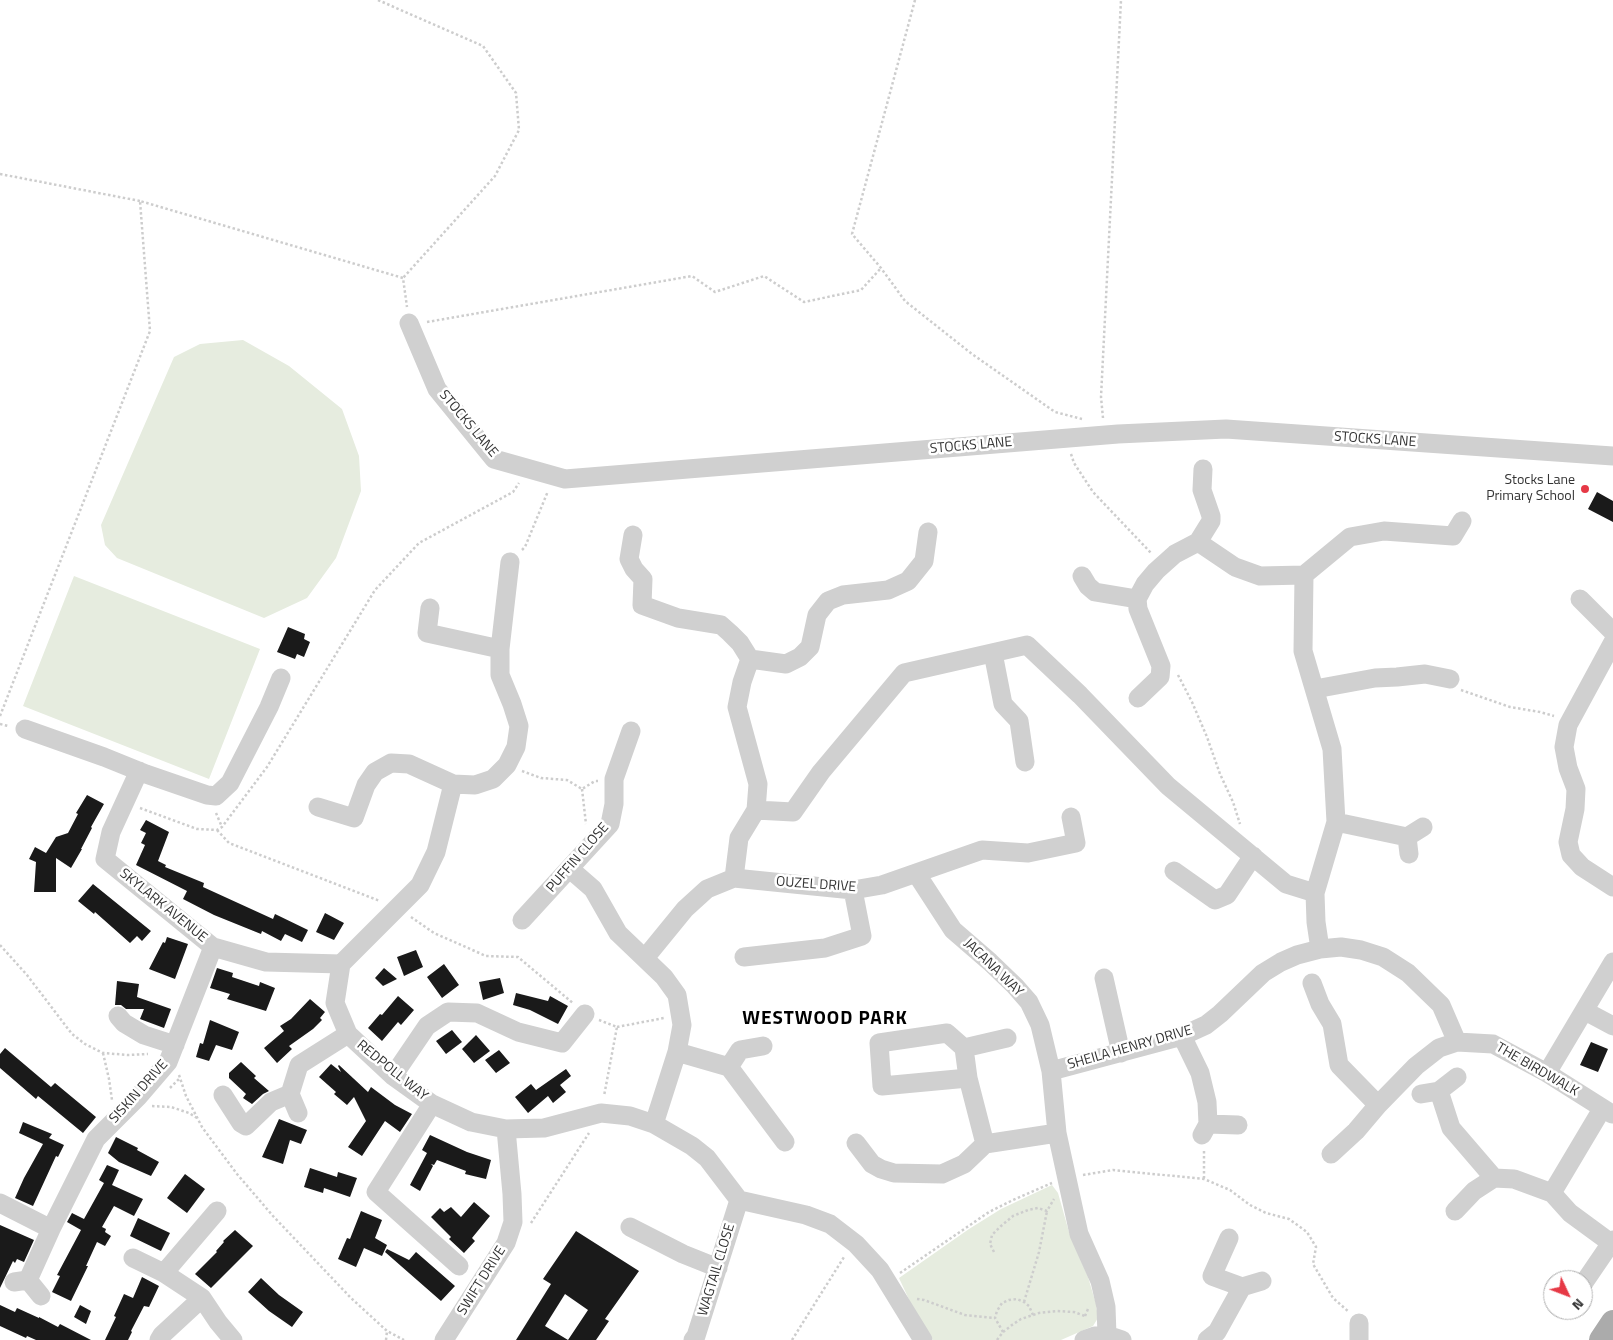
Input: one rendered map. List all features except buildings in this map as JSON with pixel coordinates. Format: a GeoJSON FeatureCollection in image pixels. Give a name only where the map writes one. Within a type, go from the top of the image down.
{"type":"FeatureCollection","features":[{"type":"Feature","properties":{"kind":"main road"},"geometry":{"type":"LineString","coordinates":[[1601,1340],[1613,1322]]}},
{"type":"Feature","properties":{"kind":"street","name":"STOCKS LANE"},"geometry":{"type":"LineString","coordinates":[[410,323],[437,389],[494,459],[565,479],[1118,434],[1226,429],[1613,456]]}},
{"type":"Feature","properties":{"kind":"street"},"geometry":{"type":"LineString","coordinates":[[1138,698],[1160,677],[1161,666],[1138,609],[1137,599],[1146,584],[1162,565],[1175,554],[1198,542],[1211,521],[1202,490],[1203,470]]}},
{"type":"Feature","properties":{"kind":"street"},"geometry":{"type":"LineString","coordinates":[[1198,542],[1235,567],[1260,576],[1304,576],[1350,537],[1384,531],[1458,535]]}},
{"type":"Feature","properties":{"kind":"street"},"geometry":{"type":"LineString","coordinates":[[750,659],[786,664],[800,657],[810,647],[817,615],[828,601],[843,595],[888,590],[908,581],[924,561],[928,532]]}},
{"type":"Feature","properties":{"kind":"street"},"geometry":{"type":"LineString","coordinates":[[633,535],[629,559],[643,579],[634,607],[678,618],[721,625],[740,643],[750,659]]}},
{"type":"Feature","properties":{"kind":"street"},"geometry":{"type":"LineString","coordinates":[[318,808],[354,818],[366,785],[375,772],[391,763],[409,764],[453,784],[475,785],[493,779],[507,765],[516,747],[519,726],[500,675],[500,649],[510,562]]}},
{"type":"Feature","properties":{"kind":"street"},"geometry":{"type":"LineString","coordinates":[[1082,576],[1092,590],[1099,594],[1137,599]]}},
{"type":"Feature","properties":{"kind":"street"},"geometry":{"type":"LineString","coordinates":[[1304,576],[1303,651],[1332,749],[1336,822],[1315,893],[1316,922],[1320,949]]}},
{"type":"Feature","properties":{"kind":"street"},"geometry":{"type":"LineString","coordinates":[[1580,599],[1613,632]]}},
{"type":"Feature","properties":{"kind":"street"},"geometry":{"type":"LineString","coordinates":[[430,608],[427,633],[500,649]]}},
{"type":"Feature","properties":{"kind":"street"},"geometry":{"type":"LineString","coordinates":[[1613,642],[1568,725],[1564,747],[1568,768],[1576,789],[1575,809],[1568,842],[1570,855],[1582,867],[1613,887]]}},
{"type":"Feature","properties":{"kind":"street"},"geometry":{"type":"LineString","coordinates":[[756,810],[793,812],[821,772],[904,673],[1027,645],[1080,695],[1168,786],[1286,884],[1315,893]]}},
{"type":"Feature","properties":{"kind":"street"},"geometry":{"type":"LineString","coordinates":[[993,653],[1003,704],[1019,721],[1025,762]]}},
{"type":"Feature","properties":{"kind":"street"},"geometry":{"type":"LineString","coordinates":[[734,878],[739,838],[756,810],[758,784],[737,707],[742,682],[750,659]]}},
{"type":"Feature","properties":{"kind":"street"},"geometry":{"type":"LineString","coordinates":[[1315,689],[1375,678],[1425,674],[1454,684]]}},
{"type":"Feature","properties":{"kind":"street"},"geometry":{"type":"LineString","coordinates":[[25,729],[208,795],[216,796],[225,790],[230,783],[269,707],[281,678]]}},
{"type":"Feature","properties":{"kind":"street","name":"PUFFIN CLOSE"},"geometry":{"type":"LineString","coordinates":[[522,920],[610,824],[614,804],[614,780],[631,731]]}},
{"type":"Feature","properties":{"kind":"street","name":"SKYLARK AVENUE"},"geometry":{"type":"LineString","coordinates":[[140,771],[97,863],[213,946],[266,962],[341,964]]}},
{"type":"Feature","properties":{"kind":"street"},"geometry":{"type":"LineString","coordinates":[[341,964],[420,885],[436,852],[453,784]]}},
{"type":"Feature","properties":{"kind":"street","name":"OUZEL DRIVE"},"geometry":{"type":"LineString","coordinates":[[645,958],[685,909],[707,889],[734,878],[853,890],[882,885],[982,850],[1028,853],[1076,843],[1071,817]]}},
{"type":"Feature","properties":{"kind":"street"},"geometry":{"type":"LineString","coordinates":[[1336,822],[1408,845],[1423,827]]}},
{"type":"Feature","properties":{"kind":"street"},"geometry":{"type":"LineString","coordinates":[[1174,872],[1215,900],[1227,895],[1253,856]]}},
{"type":"Feature","properties":{"kind":"street"},"geometry":{"type":"LineString","coordinates":[[570,869],[593,889],[618,933],[664,977],[677,995],[682,1025],[677,1052],[654,1124]]}},
{"type":"Feature","properties":{"kind":"street","name":"JACANA WAY"},"geometry":{"type":"LineString","coordinates":[[916,873],[953,930],[990,962],[1029,1002],[1040,1025],[1051,1071],[1057,1133],[1059,1185],[1100,1281],[1114,1338]]}},
{"type":"Feature","properties":{"kind":"street"},"geometry":{"type":"LineString","coordinates":[[744,957],[824,948],[862,936],[853,890]]}},
{"type":"Feature","properties":{"kind":"street","name":"SISKIN DRIVE"},"geometry":{"type":"LineString","coordinates":[[41,1296],[21,1281],[51,1229],[96,1139],[138,1097],[168,1062],[213,946]]}},
{"type":"Feature","properties":{"kind":"street","name":"SHEILA HENRY DRIVE"},"geometry":{"type":"LineString","coordinates":[[1051,1071],[1182,1036],[1206,1025],[1234,1004],[1263,973],[1280,962],[1320,949],[1341,947],[1362,950],[1383,957],[1408,973],[1441,1005],[1457,1042]]}},
{"type":"Feature","properties":{"kind":"street"},"geometry":{"type":"LineString","coordinates":[[1547,1074],[1613,962]]}},
{"type":"Feature","properties":{"kind":"street","name":"REDPOLL WAY"},"geometry":{"type":"LineString","coordinates":[[341,964],[334,1003],[348,1034],[393,1076],[432,1104],[471,1122],[506,1129],[544,1128],[601,1113],[630,1116],[654,1124],[692,1146],[707,1158],[739,1200]]}},
{"type":"Feature","properties":{"kind":"street"},"geometry":{"type":"LineString","coordinates":[[1104,978],[1121,1053]]}},
{"type":"Feature","properties":{"kind":"street"},"geometry":{"type":"LineString","coordinates":[[1311,979],[1320,1004],[1332,1024],[1339,1065],[1378,1105]]}},
{"type":"Feature","properties":{"kind":"street"},"geometry":{"type":"LineString","coordinates":[[1585,1011],[1613,1026]]}},
{"type":"Feature","properties":{"kind":"street"},"geometry":{"type":"LineString","coordinates":[[393,1076],[427,1026],[448,1012],[478,1013],[518,1032],[562,1043],[585,1014]]}},
{"type":"Feature","properties":{"kind":"street"},"geometry":{"type":"LineString","coordinates":[[118,1016],[124,1023],[172,1051]]}},
{"type":"Feature","properties":{"kind":"street"},"geometry":{"type":"LineString","coordinates":[[968,1078],[882,1086],[879,1043],[947,1033],[964,1048],[968,1078],[985,1144]]}},
{"type":"Feature","properties":{"kind":"street"},"geometry":{"type":"LineString","coordinates":[[298,1113],[290,1094],[299,1065],[348,1034]]}},
{"type":"Feature","properties":{"kind":"street"},"geometry":{"type":"LineString","coordinates":[[1182,1036],[1200,1073],[1207,1102],[1205,1130],[1238,1125]]}},
{"type":"Feature","properties":{"kind":"street"},"geometry":{"type":"LineString","coordinates":[[964,1048],[1007,1038]]}},
{"type":"Feature","properties":{"kind":"street"},"geometry":{"type":"LineString","coordinates":[[1328,1157],[1356,1131],[1416,1066],[1439,1048],[1457,1042]]}},
{"type":"Feature","properties":{"kind":"street","name":"THE BIRDWALK"},"geometry":{"type":"LineString","coordinates":[[1457,1042],[1493,1044],[1547,1074],[1608,1112]]}},
{"type":"Feature","properties":{"kind":"street"},"geometry":{"type":"LineString","coordinates":[[729,1067],[740,1050],[764,1046]]}},
{"type":"Feature","properties":{"kind":"street"},"geometry":{"type":"LineString","coordinates":[[677,1052],[729,1067],[784,1142]]}},
{"type":"Feature","properties":{"kind":"street"},"geometry":{"type":"LineString","coordinates":[[1456,1077],[1430,1092],[1451,1128],[1494,1178]]}},
{"type":"Feature","properties":{"kind":"street"},"geometry":{"type":"LineString","coordinates":[[223,1095],[241,1124],[246,1126],[271,1102],[290,1094]]}},
{"type":"Feature","properties":{"kind":"street"},"geometry":{"type":"LineString","coordinates":[[432,1104],[368,1195],[407,1220],[459,1266]]}},
{"type":"Feature","properties":{"kind":"street"},"geometry":{"type":"LineString","coordinates":[[1552,1193],[1608,1112]]}},
{"type":"Feature","properties":{"kind":"street","name":"SWIFT DRIVE"},"geometry":{"type":"LineString","coordinates":[[444,1340],[506,1243],[513,1222],[506,1129]]}},
{"type":"Feature","properties":{"kind":"street"},"geometry":{"type":"LineString","coordinates":[[856,1143],[872,1164],[881,1169],[894,1172],[942,1174],[964,1164],[985,1144],[1057,1133]]}},
{"type":"Feature","properties":{"kind":"street"},"geometry":{"type":"LineString","coordinates":[[1455,1211],[1474,1191],[1494,1178],[1514,1179],[1552,1193],[1570,1213],[1612,1241],[1592,1270]]}},
{"type":"Feature","properties":{"kind":"street"},"geometry":{"type":"LineString","coordinates":[[739,1200],[806,1214],[830,1224],[853,1242],[880,1270],[923,1340]]}},
{"type":"Feature","properties":{"kind":"street","name":"WAGTAIL CLOSE"},"geometry":{"type":"LineString","coordinates":[[693,1340],[696,1336],[739,1200]]}},
{"type":"Feature","properties":{"kind":"street"},"geometry":{"type":"LineString","coordinates":[[0,1203],[51,1229]]}},
{"type":"Feature","properties":{"kind":"street"},"geometry":{"type":"LineString","coordinates":[[164,1273],[217,1211]]}},
{"type":"Feature","properties":{"kind":"street"},"geometry":{"type":"LineString","coordinates":[[630,1227],[683,1254],[718,1268]]}},
{"type":"Feature","properties":{"kind":"street"},"geometry":{"type":"LineString","coordinates":[[1229,1238],[1212,1276],[1242,1287],[1262,1281]]}},
{"type":"Feature","properties":{"kind":"street"},"geometry":{"type":"LineString","coordinates":[[133,1258],[164,1273],[202,1298],[233,1340]]}},
{"type":"Feature","properties":{"kind":"street"},"geometry":{"type":"LineString","coordinates":[[1206,1340],[1217,1332],[1242,1287]]}},
{"type":"Feature","properties":{"kind":"street"},"geometry":{"type":"LineString","coordinates":[[159,1340],[169,1328],[202,1298]]}},
{"type":"Feature","properties":{"kind":"street"},"geometry":{"type":"LineString","coordinates":[[1084,1340],[1095,1336],[1114,1338]]}},
{"type":"Feature","properties":{"kind":"path"},"geometry":{"type":"LineString","coordinates":[[378,0],[483,46],[516,93],[519,130],[495,176],[403,278]]}},
{"type":"Feature","properties":{"kind":"path"},"geometry":{"type":"LineString","coordinates":[[915,0],[852,234],[881,268],[905,301],[972,354],[1055,412],[1090,422]]}},
{"type":"Feature","properties":{"kind":"path"},"geometry":{"type":"LineString","coordinates":[[1118,434],[1107,426],[1102,416],[1101,397],[1121,0]]}},
{"type":"Feature","properties":{"kind":"path"},"geometry":{"type":"LineString","coordinates":[[0,174],[140,201],[403,278]]}},
{"type":"Feature","properties":{"kind":"path"},"geometry":{"type":"LineString","coordinates":[[0,716],[150,331],[140,201]]}},
{"type":"Feature","properties":{"kind":"path"},"geometry":{"type":"LineString","coordinates":[[403,278],[410,323],[421,323],[692,276],[715,292],[764,276],[804,302],[861,290],[881,268]]}},
{"type":"Feature","properties":{"kind":"path"},"geometry":{"type":"LineString","coordinates":[[1061,439],[1068,447],[1074,463],[1093,492],[1162,565]]}},
{"type":"Feature","properties":{"kind":"path"},"geometry":{"type":"LineString","coordinates":[[125,801],[197,829],[217,830],[222,827],[267,767],[375,590],[419,543],[513,492],[528,469]]}},
{"type":"Feature","properties":{"kind":"path"},"geometry":{"type":"LineString","coordinates":[[510,562],[525,547],[554,476]]}},
{"type":"Feature","properties":{"kind":"path"},"geometry":{"type":"LineString","coordinates":[[1175,670],[1192,702],[1236,809],[1240,823],[1237,843]]}},
{"type":"Feature","properties":{"kind":"path"},"geometry":{"type":"LineString","coordinates":[[1454,684],[1510,708],[1540,712],[1570,721]]}},
{"type":"Feature","properties":{"kind":"path"},"geometry":{"type":"LineString","coordinates":[[507,765],[541,778],[567,780],[582,789]]}},
{"type":"Feature","properties":{"kind":"path"},"geometry":{"type":"LineString","coordinates":[[582,789],[595,781],[614,780]]}},
{"type":"Feature","properties":{"kind":"path"},"geometry":{"type":"LineString","coordinates":[[582,789],[586,824],[599,836]]}},
{"type":"Feature","properties":{"kind":"path"},"geometry":{"type":"LineString","coordinates":[[215,812],[222,827]]}},
{"type":"Feature","properties":{"kind":"path"},"geometry":{"type":"LineString","coordinates":[[217,830],[229,843],[398,908],[434,933],[486,956],[518,957],[585,1014],[617,1027],[680,1015]]}},
{"type":"Feature","properties":{"kind":"path"},"geometry":{"type":"LineString","coordinates":[[0,945],[27,975],[72,1034],[85,1044],[102,1053],[128,1056],[162,1054],[172,1051],[186,1096],[202,1127],[237,1174],[273,1216],[351,1298],[387,1331],[404,1340]]}},
{"type":"Feature","properties":{"kind":"path"},"geometry":{"type":"LineString","coordinates":[[601,1113],[617,1027]]}},
{"type":"Feature","properties":{"kind":"path"},"geometry":{"type":"LineString","coordinates":[[1204,1179],[1205,1130]]}},
{"type":"Feature","properties":{"kind":"path"},"geometry":{"type":"LineString","coordinates":[[896,1276],[913,1262],[989,1212],[1054,1182],[1059,1185],[1113,1170],[1204,1179],[1230,1190],[1250,1205],[1266,1213],[1289,1219],[1307,1232],[1316,1247],[1313,1264],[1333,1298],[1347,1309],[1359,1332]]}},
{"type":"Feature","properties":{"kind":"path"},"geometry":{"type":"LineString","coordinates":[[1024,1302],[1040,1252],[1047,1211],[1055,1198],[1059,1185]]}},
{"type":"Feature","properties":{"kind":"path"},"geometry":{"type":"LineString","coordinates":[[1055,1198],[1055,1206]]}},
{"type":"Feature","properties":{"kind":"path"},"geometry":{"type":"LineString","coordinates":[[994,1252],[990,1244],[992,1234],[1000,1226],[1013,1216],[1028,1210],[1038,1208],[1047,1211]]}},
{"type":"Feature","properties":{"kind":"path"},"geometry":{"type":"LineString","coordinates":[[792,1340],[853,1242]]}},
{"type":"Feature","properties":{"kind":"path"},"geometry":{"type":"LineString","coordinates":[[910,1296],[965,1314],[995,1318]]}},
{"type":"Feature","properties":{"kind":"path"},"geometry":{"type":"LineString","coordinates":[[917,1299],[921,1306]]}},
{"type":"Feature","properties":{"kind":"path"},"geometry":{"type":"LineString","coordinates":[[995,1318],[1002,1303],[1017,1299],[1029,1306],[1033,1314]]}},
{"type":"Feature","properties":{"kind":"path"},"geometry":{"type":"LineString","coordinates":[[1084,1340],[1082,1331],[1085,1316],[1090,1306]]}},
{"type":"Feature","properties":{"kind":"path"},"geometry":{"type":"LineString","coordinates":[[997,1340],[1003,1332],[1021,1319],[1033,1314],[1057,1311],[1074,1312],[1085,1316]]}},
{"type":"Feature","properties":{"kind":"path"},"geometry":{"type":"LineString","coordinates":[[995,1318],[1003,1332]]}},
{"type":"Feature","properties":{"kind":"path"},"geometry":{"type":"LineString","coordinates":[[386,1340],[387,1331]]}},
{"type":"Feature","properties":{"kind":"shaded area"},"geometry":{"type":"Polygon","coordinates":[[[243,340],[289,366],[342,409],[359,456],[361,491],[336,558],[307,598],[264,618],[117,558],[105,545],[101,525],[174,357],[200,344],[243,340]]]}},
{"type":"Feature","properties":{"kind":"shaded area"},"geometry":{"type":"Polygon","coordinates":[[[74,576],[260,649],[209,779],[23,706],[74,576]]]}},
{"type":"Feature","properties":{"kind":"shaded area"},"geometry":{"type":"Polygon","coordinates":[[[1052,1185],[1058,1193],[1069,1232],[1088,1277],[1096,1304],[1098,1318],[1093,1326],[1061,1340],[933,1340],[912,1306],[899,1278],[1001,1209],[1052,1185]]]}},
{"type":"Feature","properties":{"kind":"place","name":"Stocks Lane Primary School"},"geometry":{"type":"Point","coordinates":[1585,489]}},
{"type":"Feature","properties":{"kind":"district","name":"WESTWOOD PARK"},"geometry":{"type":"Point","coordinates":[825,1019]}}]}
